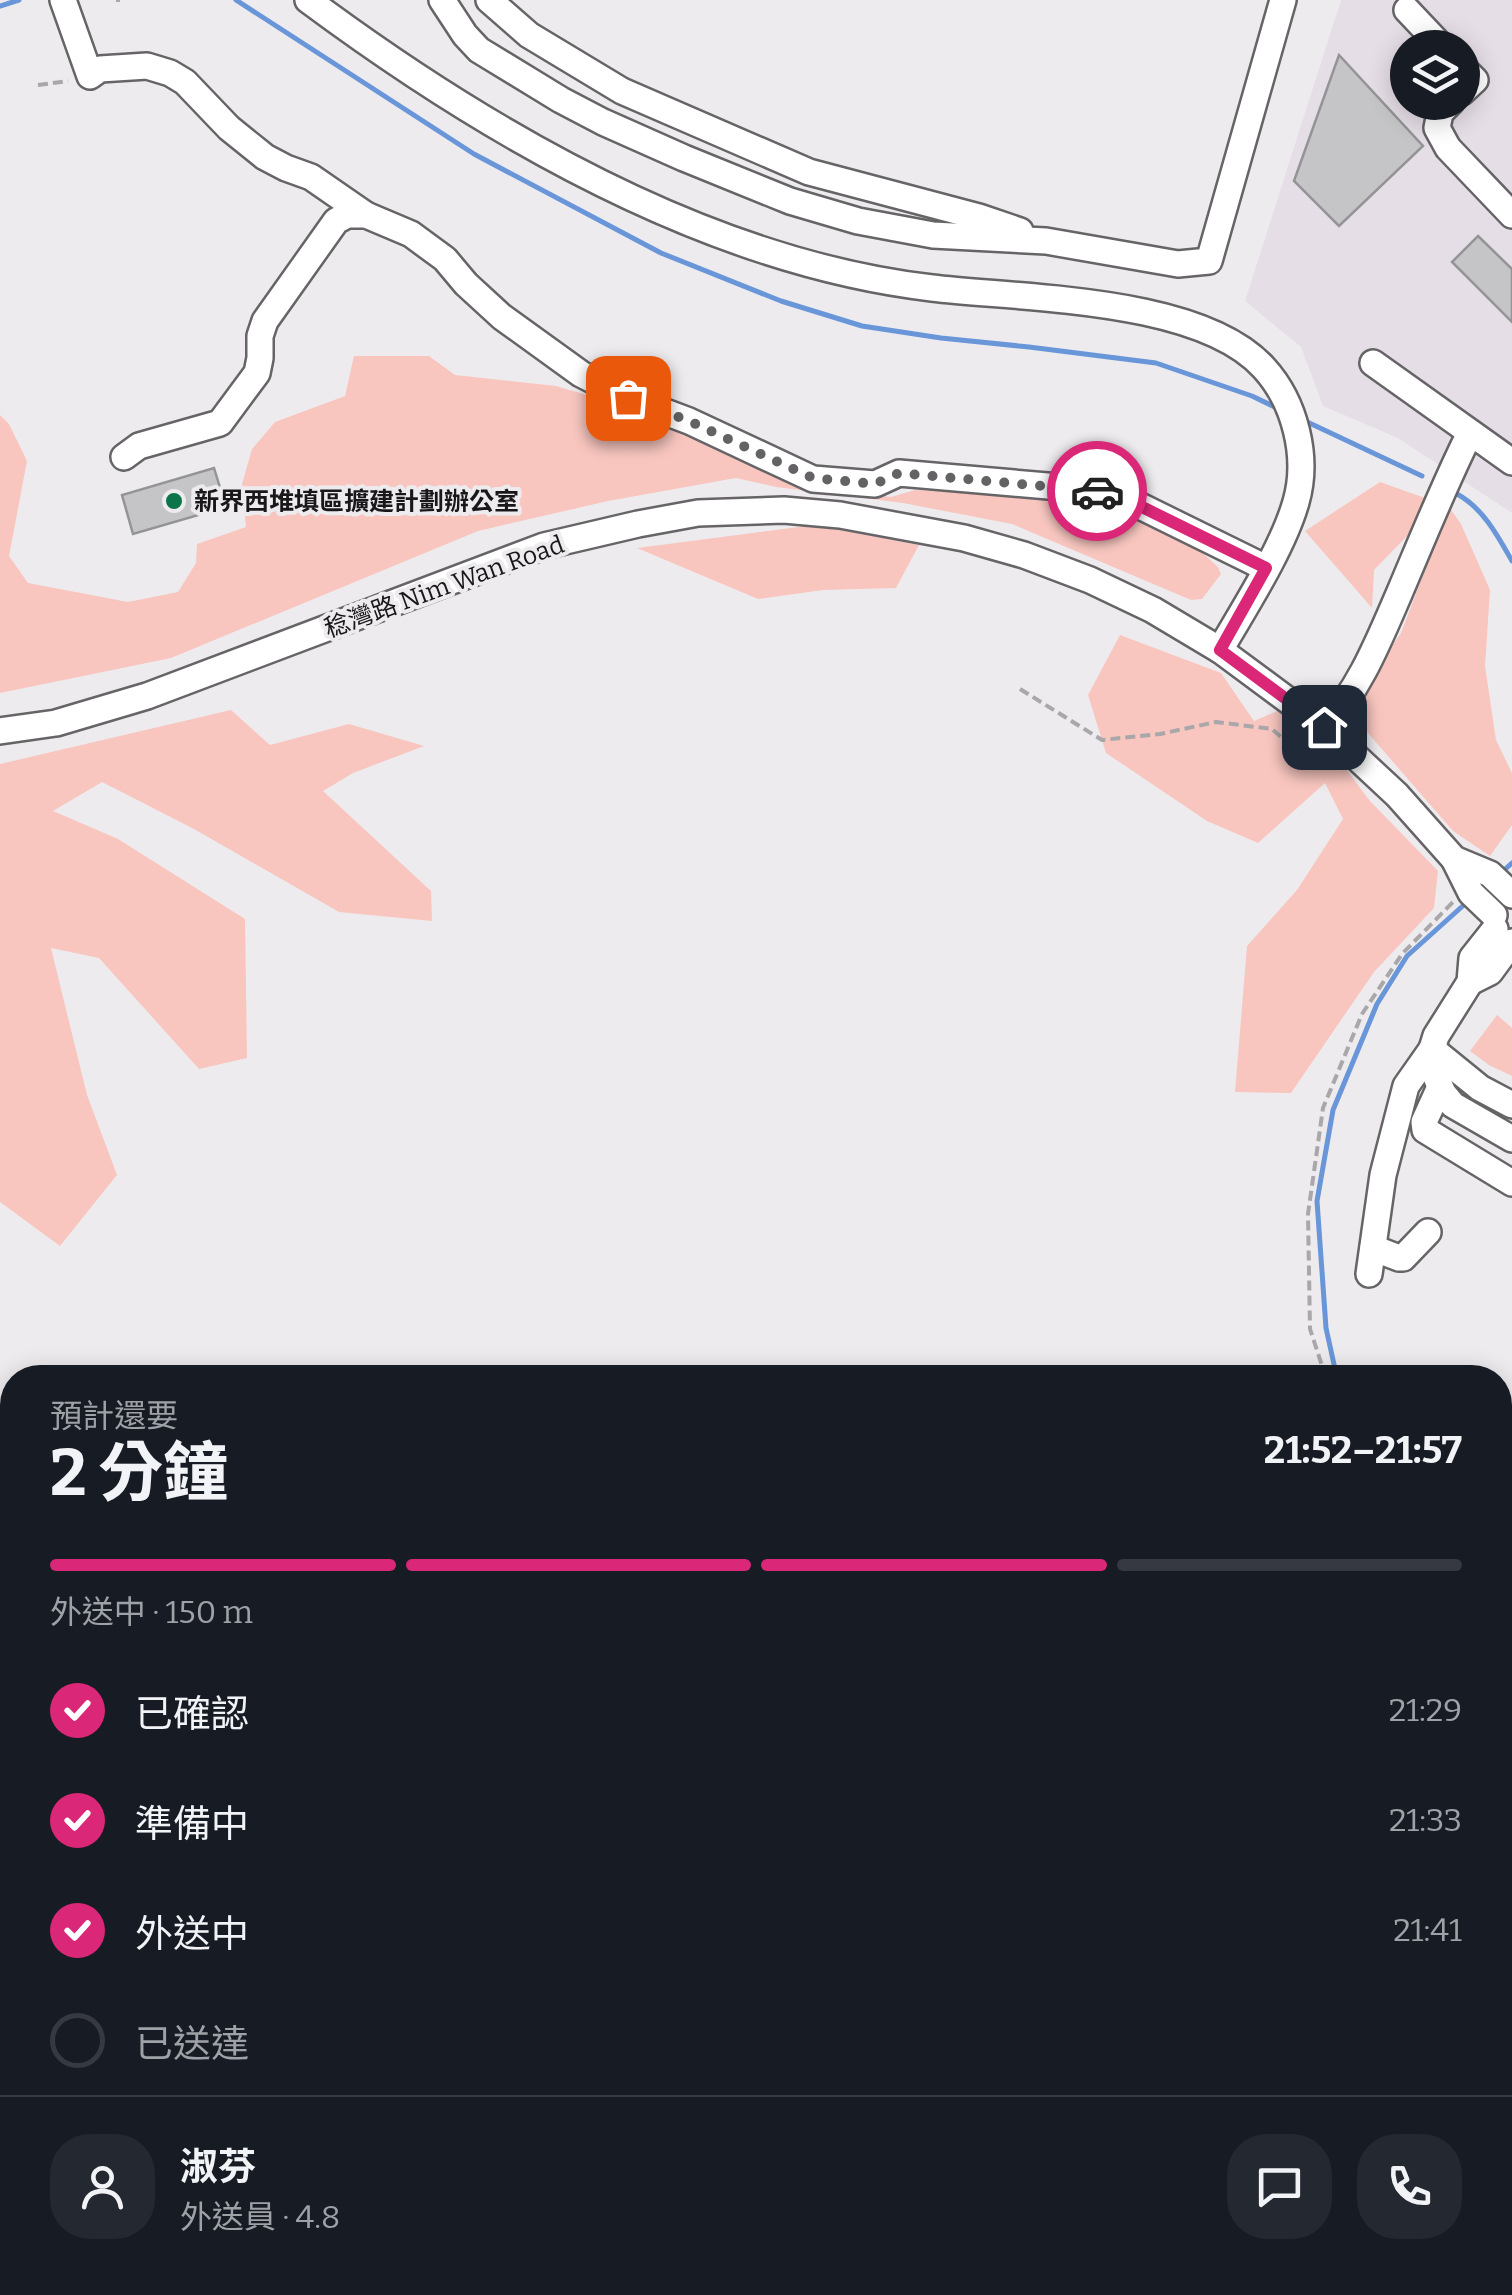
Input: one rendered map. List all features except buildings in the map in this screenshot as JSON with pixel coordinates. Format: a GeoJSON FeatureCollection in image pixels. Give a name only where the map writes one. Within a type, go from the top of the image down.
{"type":"FeatureCollection","features":[{"type":"Feature","properties":{"kind":"street"},"geometry":{"type":"LineString","coordinates":[[308,0],[506,131],[581,173],[699,228],[838,272],[929,288],[1142,310],[1188,323],[1227,340],[1253,357],[1286,401],[1296,430],[1300,454],[1297,500],[1266,568],[1220,650]]}},
{"type":"Feature","properties":{"kind":"street"},"geometry":{"type":"LineString","coordinates":[[442,0],[479,50],[560,100],[738,181],[790,200],[890,228],[1046,241],[1178,264],[1209,261],[1283,0]]}},
{"type":"Feature","properties":{"kind":"street"},"geometry":{"type":"LineString","coordinates":[[489,0],[529,35],[622,91],[792,165],[978,216],[1046,241]]}},
{"type":"Feature","properties":{"kind":"street"},"geometry":{"type":"LineString","coordinates":[[65,5],[90,76],[100,69],[148,66],[170,73],[185,82],[229,128],[265,157],[311,177],[366,215],[411,234],[445,259],[502,317],[580,374],[628,398],[689,421],[813,478],[875,484],[899,473],[1094,490],[1134,503],[1266,568]]}},
{"type":"Feature","properties":{"kind":"street"},"geometry":{"type":"LineString","coordinates":[[1407,10],[1426,30]]}},
{"type":"Feature","properties":{"kind":"street"},"geometry":{"type":"LineString","coordinates":[[1439,120],[1437,128],[1448,148],[1512,215]]}},
{"type":"Feature","properties":{"kind":"street"},"geometry":{"type":"LineString","coordinates":[[124,457],[139,446],[220,422],[256,372],[264,320],[336,221],[347,215],[366,215]]}},
{"type":"Feature","properties":{"kind":"street"},"geometry":{"type":"LineString","coordinates":[[1372,363],[1512,462]]}},
{"type":"Feature","properties":{"kind":"street"},"geometry":{"type":"LineString","coordinates":[[1324,727],[1342,708],[1381,636],[1470,432]]}},
{"type":"Feature","properties":{"kind":"street","name":"稔灣路 Nim Wan Road"},"geometry":{"type":"LineString","coordinates":[[0,731],[56,723],[147,696],[544,546],[698,513],[784,510],[840,515],[964,538],[1024,555],[1154,610],[1220,650],[1324,727],[1397,796],[1454,859],[1490,874],[1506,920]]}},
{"type":"Feature","properties":{"kind":"street"},"geometry":{"type":"LineString","coordinates":[[1428,1232],[1403,1258],[1371,1261],[1382,1175],[1406,1086],[1470,982],[1472,958],[1506,920]]}},
{"type":"Feature","properties":{"kind":"street"},"geometry":{"type":"LineString","coordinates":[[1432,1049],[1434,1072],[1453,1104],[1512,1139]]}},
{"type":"Feature","properties":{"kind":"street"},"geometry":{"type":"LineString","coordinates":[[1432,1049],[1480,1088],[1512,1105]]}},
{"type":"Feature","properties":{"kind":"street"},"geometry":{"type":"LineString","coordinates":[[1440,1087],[1424,1122],[1425,1130],[1512,1183]]}},
{"type":"Feature","properties":{"kind":"path"},"geometry":{"type":"LineString","coordinates":[[38,85],[90,76]]}},
{"type":"Feature","properties":{"kind":"path"},"geometry":{"type":"LineString","coordinates":[[1020,689],[1102,740],[1160,734],[1216,722],[1272,729],[1298,752],[1324,727]]}},
{"type":"Feature","properties":{"kind":"path"},"geometry":{"type":"LineString","coordinates":[[1322,1365],[1310,1329],[1308,1214],[1324,1108],[1362,1014],[1402,954],[1458,898]]}},
{"type":"Feature","properties":{"kind":"shaded area"},"geometry":{"type":"Polygon","coordinates":[[[1341,0],[1512,0],[1512,513],[1398,438],[1323,406],[1301,347],[1245,301],[1341,0]]]}},
{"type":"Feature","properties":{"kind":"shaded area"},"geometry":{"type":"Polygon","coordinates":[[[354,356],[429,356],[455,375],[556,386],[614,403],[792,483],[891,497],[915,490],[1018,495],[1103,510],[1163,527],[1197,548],[1221,574],[1202,599],[1191,600],[1012,524],[736,478],[608,501],[478,531],[171,658],[0,693],[0,415],[9,424],[27,461],[9,556],[28,583],[128,602],[178,592],[196,563],[197,544],[246,527],[242,484],[252,449],[275,422],[345,396],[354,356]]]}},
{"type":"Feature","properties":{"kind":"shaded area"},"geometry":{"type":"Polygon","coordinates":[[[1380,482],[1425,498],[1410,533],[1374,570],[1372,608],[1305,531],[1380,482]]]}},
{"type":"Feature","properties":{"kind":"shaded area"},"geometry":{"type":"Polygon","coordinates":[[[1449,507],[1461,524],[1490,590],[1485,666],[1496,740],[1512,773],[1512,825],[1490,856],[1453,831],[1355,718],[1371,676],[1401,633],[1449,507]]]}},
{"type":"Feature","properties":{"kind":"shaded area"},"geometry":{"type":"Polygon","coordinates":[[[814,525],[919,545],[896,588],[823,590],[758,599],[637,548],[814,525]]]}},
{"type":"Feature","properties":{"kind":"shaded area"},"geometry":{"type":"Polygon","coordinates":[[[1120,635],[1221,673],[1254,721],[1317,694],[1333,752],[1370,801],[1438,871],[1434,908],[1374,972],[1291,1093],[1235,1092],[1247,946],[1297,890],[1343,819],[1325,783],[1258,843],[1207,821],[1106,753],[1088,695],[1120,635]]]}},
{"type":"Feature","properties":{"kind":"shaded area"},"geometry":{"type":"Polygon","coordinates":[[[231,710],[270,745],[349,724],[424,746],[353,773],[323,791],[431,891],[432,921],[339,912],[194,829],[102,782],[53,811],[118,839],[245,919],[247,1058],[199,1069],[99,958],[51,948],[87,1095],[117,1175],[60,1246],[0,1202],[0,764],[231,710]]]}},
{"type":"Feature","properties":{"kind":"shaded area"},"geometry":{"type":"Polygon","coordinates":[[[1497,1015],[1512,1028],[1512,1076],[1470,1051],[1497,1015]]]}},
{"type":"Feature","properties":{"kind":"waterway"},"geometry":{"type":"LineString","coordinates":[[0,6],[19,0]]}},
{"type":"Feature","properties":{"kind":"waterway"},"geometry":{"type":"LineString","coordinates":[[236,0],[474,154],[661,253],[781,301],[862,326],[1156,363],[1279,409]]}},
{"type":"Feature","properties":{"kind":"waterway"},"geometry":{"type":"LineString","coordinates":[[1303,420],[1422,476]]}},
{"type":"Feature","properties":{"kind":"waterway"},"geometry":{"type":"LineString","coordinates":[[1457,494],[1482,515],[1512,561]]}},
{"type":"Feature","properties":{"kind":"waterway"},"geometry":{"type":"LineString","coordinates":[[1502,872],[1512,863]]}},
{"type":"Feature","properties":{"kind":"waterway"},"geometry":{"type":"LineString","coordinates":[[1334,1365],[1326,1328],[1317,1201],[1333,1110],[1377,1004],[1407,956],[1466,903]]}},
{"type":"Feature","properties":{"kind":"way so far"},"geometry":{"type":"LineString","coordinates":[[628,398],[689,421],[813,478],[875,484],[899,473],[1097,491]]}},
{"type":"Feature","properties":{"kind":"place","name":"新界西堆填區擴建計劃辦公室"},"geometry":{"type":"Point","coordinates":[174,501]}},
{"type":"Feature","properties":{"kind":"route"},"geometry":{"type":"LineString","coordinates":[[1097,491],[1164,516],[1266,568],[1220,650],[1324,727]]}}]}
